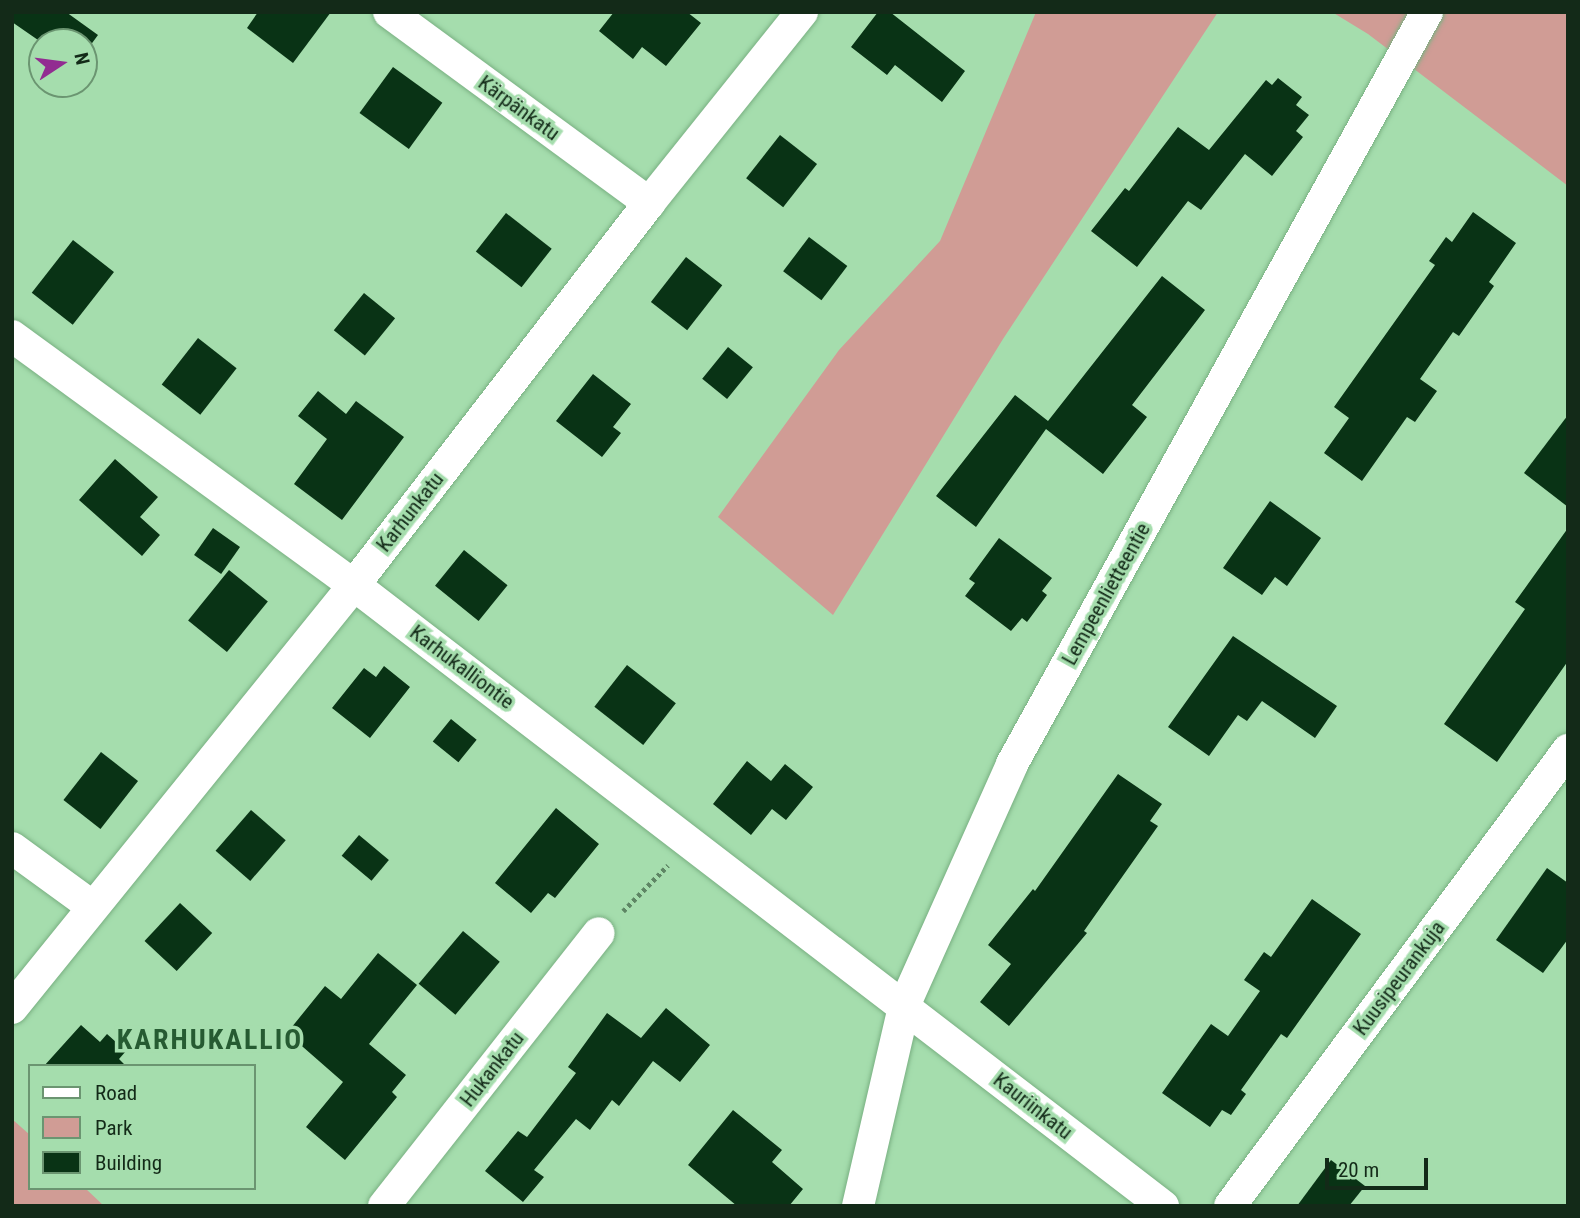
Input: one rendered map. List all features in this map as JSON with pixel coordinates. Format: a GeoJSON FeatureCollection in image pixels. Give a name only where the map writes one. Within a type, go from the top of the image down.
{"type":"FeatureCollection","features":[{"type":"Feature","properties":{"kind":"street","name":"Kärpänkatu"},"geometry":{"type":"LineString","coordinates":[[389,12],[649,203]]}},
{"type":"Feature","properties":{"kind":"street","name":"Karhunkatu"},"geometry":{"type":"LineString","coordinates":[[12,1008],[354,585],[649,203],[802,12]]}},
{"type":"Feature","properties":{"kind":"street","name":"Lempeenlietteentie"},"geometry":{"type":"LineString","coordinates":[[858,1206],[904,1006],[1012,764],[1427,12]]}},
{"type":"Feature","properties":{"kind":"street","name":"Karhukalliontie"},"geometry":{"type":"LineString","coordinates":[[12,336],[354,585],[904,1006]]}},
{"type":"Feature","properties":{"kind":"street","name":"Kuusipeurankuja"},"geometry":{"type":"LineString","coordinates":[[1230,1206],[1568,750]]}},
{"type":"Feature","properties":{"kind":"street"},"geometry":{"type":"LineString","coordinates":[[12,848],[93,907]]}},
{"type":"Feature","properties":{"kind":"street","name":"Hukankatu"},"geometry":{"type":"LineString","coordinates":[[384,1206],[599,933]]}},
{"type":"Feature","properties":{"kind":"street","name":"Kauriinkatu"},"geometry":{"type":"LineString","coordinates":[[904,1006],[1163,1206]]}},
{"type":"Feature","properties":{"kind":"path"},"geometry":{"type":"LineString","coordinates":[[599,933],[646,889],[690,841]]}},
{"type":"Feature","properties":{"kind":"green space"},"geometry":{"type":"Polygon","coordinates":[[[1036,12],[1218,12],[1003,339],[833,615],[718,517],[839,350],[940,241],[1036,12]]]}},
{"type":"Feature","properties":{"kind":"green space"},"geometry":{"type":"Polygon","coordinates":[[[1332,12],[1568,12],[1568,186],[1368,34],[1332,12]]]}},
{"type":"Feature","properties":{"kind":"green space"},"geometry":{"type":"Polygon","coordinates":[[[12,1119],[28,1133],[28,1190],[87,1190],[104,1206],[12,1206],[12,1119]]]}},
{"type":"Feature","properties":{"kind":"building"},"geometry":{"type":"Polygon","coordinates":[[[12,12],[66,12],[88,28],[28,28],[28,33],[12,22],[12,12]]]}},
{"type":"Feature","properties":{"kind":"building"},"geometry":{"type":"Polygon","coordinates":[[[258,12],[331,12],[293,63],[247,28],[258,12]]]}},
{"type":"Feature","properties":{"kind":"building"},"geometry":{"type":"Polygon","coordinates":[[[614,12],[687,12],[701,23],[666,66],[642,47],[633,59],[599,31],[614,12]]]}},
{"type":"Feature","properties":{"kind":"building"},"geometry":{"type":"Polygon","coordinates":[[[878,12],[890,12],[965,71],[942,102],[895,65],[887,75],[851,47],[878,12]]]}},
{"type":"Feature","properties":{"kind":"building"},"geometry":{"type":"Polygon","coordinates":[[[393,67],[442,103],[409,149],[359,113],[393,67]]]}},
{"type":"Feature","properties":{"kind":"building"},"geometry":{"type":"Polygon","coordinates":[[[1278,78],[1302,97],[1296,105],[1309,115],[1296,131],[1303,137],[1272,176],[1245,154],[1201,210],[1188,201],[1137,267],[1091,231],[1125,188],[1129,191],[1178,127],[1209,150],[1266,80],[1272,85],[1278,78]]]}},
{"type":"Feature","properties":{"kind":"building"},"geometry":{"type":"Polygon","coordinates":[[[780,135],[817,164],[783,207],[746,178],[780,135]]]}},
{"type":"Feature","properties":{"kind":"building"},"geometry":{"type":"Polygon","coordinates":[[[1473,212],[1516,243],[1489,282],[1494,286],[1459,336],[1453,332],[1420,379],[1437,391],[1415,422],[1407,417],[1362,481],[1324,453],[1349,418],[1334,407],[1435,265],[1429,261],[1446,237],[1452,242],[1473,212]]]}},
{"type":"Feature","properties":{"kind":"building"},"geometry":{"type":"Polygon","coordinates":[[[506,213],[552,249],[522,287],[476,252],[506,213]]]}},
{"type":"Feature","properties":{"kind":"building"},"geometry":{"type":"Polygon","coordinates":[[[809,237],[847,266],[821,300],[783,271],[809,237]]]}},
{"type":"Feature","properties":{"kind":"building"},"geometry":{"type":"Polygon","coordinates":[[[73,240],[114,272],[73,325],[32,293],[73,240]]]}},
{"type":"Feature","properties":{"kind":"building"},"geometry":{"type":"Polygon","coordinates":[[[686,257],[722,285],[687,330],[651,302],[686,257]]]}},
{"type":"Feature","properties":{"kind":"building"},"geometry":{"type":"Polygon","coordinates":[[[1162,276],[1205,310],[1132,405],[1147,417],[1103,474],[1046,429],[976,527],[936,496],[1015,395],[1048,421],[1162,276]]]}},
{"type":"Feature","properties":{"kind":"building"},"geometry":{"type":"Polygon","coordinates":[[[364,293],[395,318],[365,355],[334,330],[364,293]]]}},
{"type":"Feature","properties":{"kind":"building"},"geometry":{"type":"Polygon","coordinates":[[[198,338],[237,368],[200,415],[162,384],[198,338]]]}},
{"type":"Feature","properties":{"kind":"building"},"geometry":{"type":"Polygon","coordinates":[[[728,347],[753,367],[727,399],[702,379],[728,347]]]}},
{"type":"Feature","properties":{"kind":"building"},"geometry":{"type":"Polygon","coordinates":[[[593,374],[631,404],[613,427],[621,433],[602,457],[556,421],[593,374]]]}},
{"type":"Feature","properties":{"kind":"building"},"geometry":{"type":"Polygon","coordinates":[[[318,391],[346,414],[356,401],[404,437],[342,520],[294,484],[327,439],[298,416],[318,391]]]}},
{"type":"Feature","properties":{"kind":"building"},"geometry":{"type":"Polygon","coordinates":[[[1568,415],[1568,507],[1524,473],[1568,415]]]}},
{"type":"Feature","properties":{"kind":"building"},"geometry":{"type":"Polygon","coordinates":[[[115,459],[158,497],[140,517],[160,535],[142,556],[79,500],[115,459]]]}},
{"type":"Feature","properties":{"kind":"building"},"geometry":{"type":"Polygon","coordinates":[[[1270,501],[1321,538],[1287,586],[1275,577],[1262,595],[1223,568],[1270,501]]]}},
{"type":"Feature","properties":{"kind":"building"},"geometry":{"type":"Polygon","coordinates":[[[213,528],[240,547],[221,574],[194,555],[213,528]]]}},
{"type":"Feature","properties":{"kind":"building"},"geometry":{"type":"Polygon","coordinates":[[[1568,528],[1568,661],[1497,762],[1444,724],[1525,609],[1515,602],[1568,528]]]}},
{"type":"Feature","properties":{"kind":"building"},"geometry":{"type":"Polygon","coordinates":[[[999,538],[1052,578],[1042,591],[1047,595],[1027,622],[1022,618],[1011,631],[965,596],[975,583],[969,579],[999,538]]]}},
{"type":"Feature","properties":{"kind":"building"},"geometry":{"type":"Polygon","coordinates":[[[464,550],[508,585],[479,621],[435,586],[464,550]]]}},
{"type":"Feature","properties":{"kind":"building"},"geometry":{"type":"Polygon","coordinates":[[[229,570],[268,601],[227,652],[188,621],[229,570]]]}},
{"type":"Feature","properties":{"kind":"building"},"geometry":{"type":"Polygon","coordinates":[[[1233,636],[1337,706],[1315,738],[1262,701],[1247,721],[1238,715],[1209,756],[1168,727],[1233,636]]]}},
{"type":"Feature","properties":{"kind":"building"},"geometry":{"type":"Polygon","coordinates":[[[627,665],[676,703],[643,745],[594,707],[627,665]]]}},
{"type":"Feature","properties":{"kind":"building"},"geometry":{"type":"Polygon","coordinates":[[[384,666],[410,687],[370,738],[332,708],[364,668],[376,677],[384,666]]]}},
{"type":"Feature","properties":{"kind":"building"},"geometry":{"type":"Polygon","coordinates":[[[451,719],[477,740],[458,762],[433,742],[451,719]]]}},
{"type":"Feature","properties":{"kind":"building"},"geometry":{"type":"Polygon","coordinates":[[[101,752],[138,781],[100,829],[63,800],[101,752]]]}},
{"type":"Feature","properties":{"kind":"building"},"geometry":{"type":"Polygon","coordinates":[[[747,761],[771,781],[785,764],[813,787],[786,820],[772,809],[751,835],[713,804],[747,761]]]}},
{"type":"Feature","properties":{"kind":"building"},"geometry":{"type":"Polygon","coordinates":[[[1118,774],[1162,804],[1150,821],[1158,826],[1084,931],[1087,933],[1009,1026],[980,1002],[1011,964],[988,945],[1033,889],[1035,891],[1118,774]]]}},
{"type":"Feature","properties":{"kind":"building"},"geometry":{"type":"Polygon","coordinates":[[[556,808],[599,844],[555,898],[548,893],[531,913],[495,883],[556,808]]]}},
{"type":"Feature","properties":{"kind":"building"},"geometry":{"type":"Polygon","coordinates":[[[251,810],[286,840],[250,881],[216,851],[251,810]]]}},
{"type":"Feature","properties":{"kind":"building"},"geometry":{"type":"Polygon","coordinates":[[[359,835],[389,860],[372,881],[342,856],[359,835]]]}},
{"type":"Feature","properties":{"kind":"building"},"geometry":{"type":"Polygon","coordinates":[[[1547,868],[1568,883],[1568,939],[1543,973],[1496,940],[1547,868]]]}},
{"type":"Feature","properties":{"kind":"building"},"geometry":{"type":"Polygon","coordinates":[[[1312,899],[1361,934],[1287,1038],[1281,1034],[1241,1090],[1246,1094],[1231,1115],[1222,1110],[1210,1127],[1162,1093],[1211,1024],[1228,1036],[1260,991],[1244,980],[1264,952],[1271,957],[1312,899]]]}},
{"type":"Feature","properties":{"kind":"building"},"geometry":{"type":"Polygon","coordinates":[[[180,903],[212,933],[177,971],[145,941],[180,903]]]}},
{"type":"Feature","properties":{"kind":"building"},"geometry":{"type":"Polygon","coordinates":[[[463,931],[500,962],[455,1015],[419,984],[463,931]]]}},
{"type":"Feature","properties":{"kind":"building"},"geometry":{"type":"Polygon","coordinates":[[[378,953],[417,985],[369,1044],[406,1075],[392,1092],[397,1097],[345,1160],[306,1127],[343,1082],[287,1033],[325,986],[341,999],[378,953]]]}},
{"type":"Feature","properties":{"kind":"building"},"geometry":{"type":"Polygon","coordinates":[[[666,1008],[710,1045],[680,1082],[653,1061],[619,1106],[612,1100],[590,1130],[576,1119],[534,1170],[544,1177],[523,1202],[485,1171],[518,1131],[527,1137],[576,1073],[568,1067],[607,1013],[641,1038],[666,1008]]]}},
{"type":"Feature","properties":{"kind":"building"},"geometry":{"type":"Polygon","coordinates":[[[81,1025],[100,1042],[107,1034],[126,1051],[119,1059],[124,1064],[46,1064],[81,1025]]]}},
{"type":"Feature","properties":{"kind":"building"},"geometry":{"type":"Polygon","coordinates":[[[733,1110],[782,1150],[772,1162],[803,1189],[789,1206],[737,1206],[688,1165],[733,1110]]]}},
{"type":"Feature","properties":{"kind":"building"},"geometry":{"type":"Polygon","coordinates":[[[1331,1160],[1365,1186],[1349,1206],[1297,1206],[1331,1160]]]}},
{"type":"Feature","properties":{"kind":"district","name":"KARHUKALLIO"},"geometry":{"type":"Point","coordinates":[210,1040]}}]}
